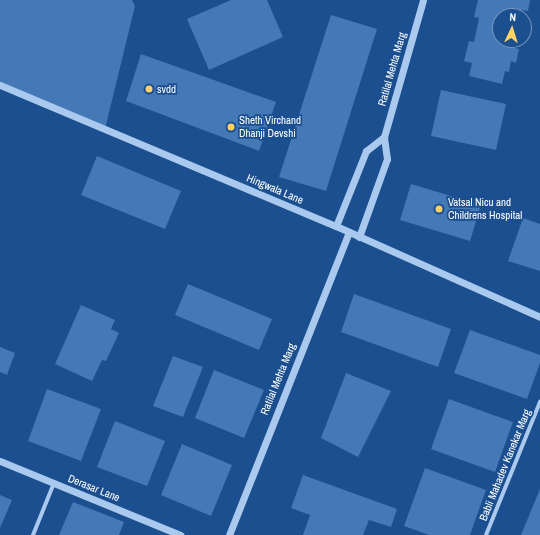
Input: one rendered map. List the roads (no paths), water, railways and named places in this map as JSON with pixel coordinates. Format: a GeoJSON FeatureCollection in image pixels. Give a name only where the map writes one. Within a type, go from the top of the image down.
{"type":"FeatureCollection","features":[{"type":"Feature","properties":{"kind":"street","name":"Ratilal Mehta Marg"},"geometry":{"type":"LineString","coordinates":[[384,137],[424,0]]}},
{"type":"Feature","properties":{"kind":"street","name":"Hingwala Lane"},"geometry":{"type":"LineString","coordinates":[[0,85],[336,226],[540,317]]}},
{"type":"Feature","properties":{"kind":"street"},"geometry":{"type":"LineString","coordinates":[[336,226],[366,151],[384,137]]}},
{"type":"Feature","properties":{"kind":"street"},"geometry":{"type":"LineString","coordinates":[[359,236],[387,159],[384,137]]}},
{"type":"Feature","properties":{"kind":"street","name":"Ratilal Mehta Marg"},"geometry":{"type":"LineString","coordinates":[[228,535],[349,232]]}},
{"type":"Feature","properties":{"kind":"street","name":"Babli Mahadev Kanekar Marg"},"geometry":{"type":"LineString","coordinates":[[486,535],[540,402]]}},
{"type":"Feature","properties":{"kind":"street","name":"Derasar Lane"},"geometry":{"type":"LineString","coordinates":[[0,461],[180,535]]}},
{"type":"Feature","properties":{"kind":"street"},"geometry":{"type":"LineString","coordinates":[[33,535],[54,483]]}},
{"type":"Feature","properties":{"kind":"place","name":"svdd"},"geometry":{"type":"Point","coordinates":[149,89]}},
{"type":"Feature","properties":{"kind":"place","name":"Sheth Virchand Dhanji Devshi"},"geometry":{"type":"Point","coordinates":[231,127]}},
{"type":"Feature","properties":{"kind":"place","name":"Vatsal Nicu and Childrens Hospital"},"geometry":{"type":"Point","coordinates":[439,209]}}]}
